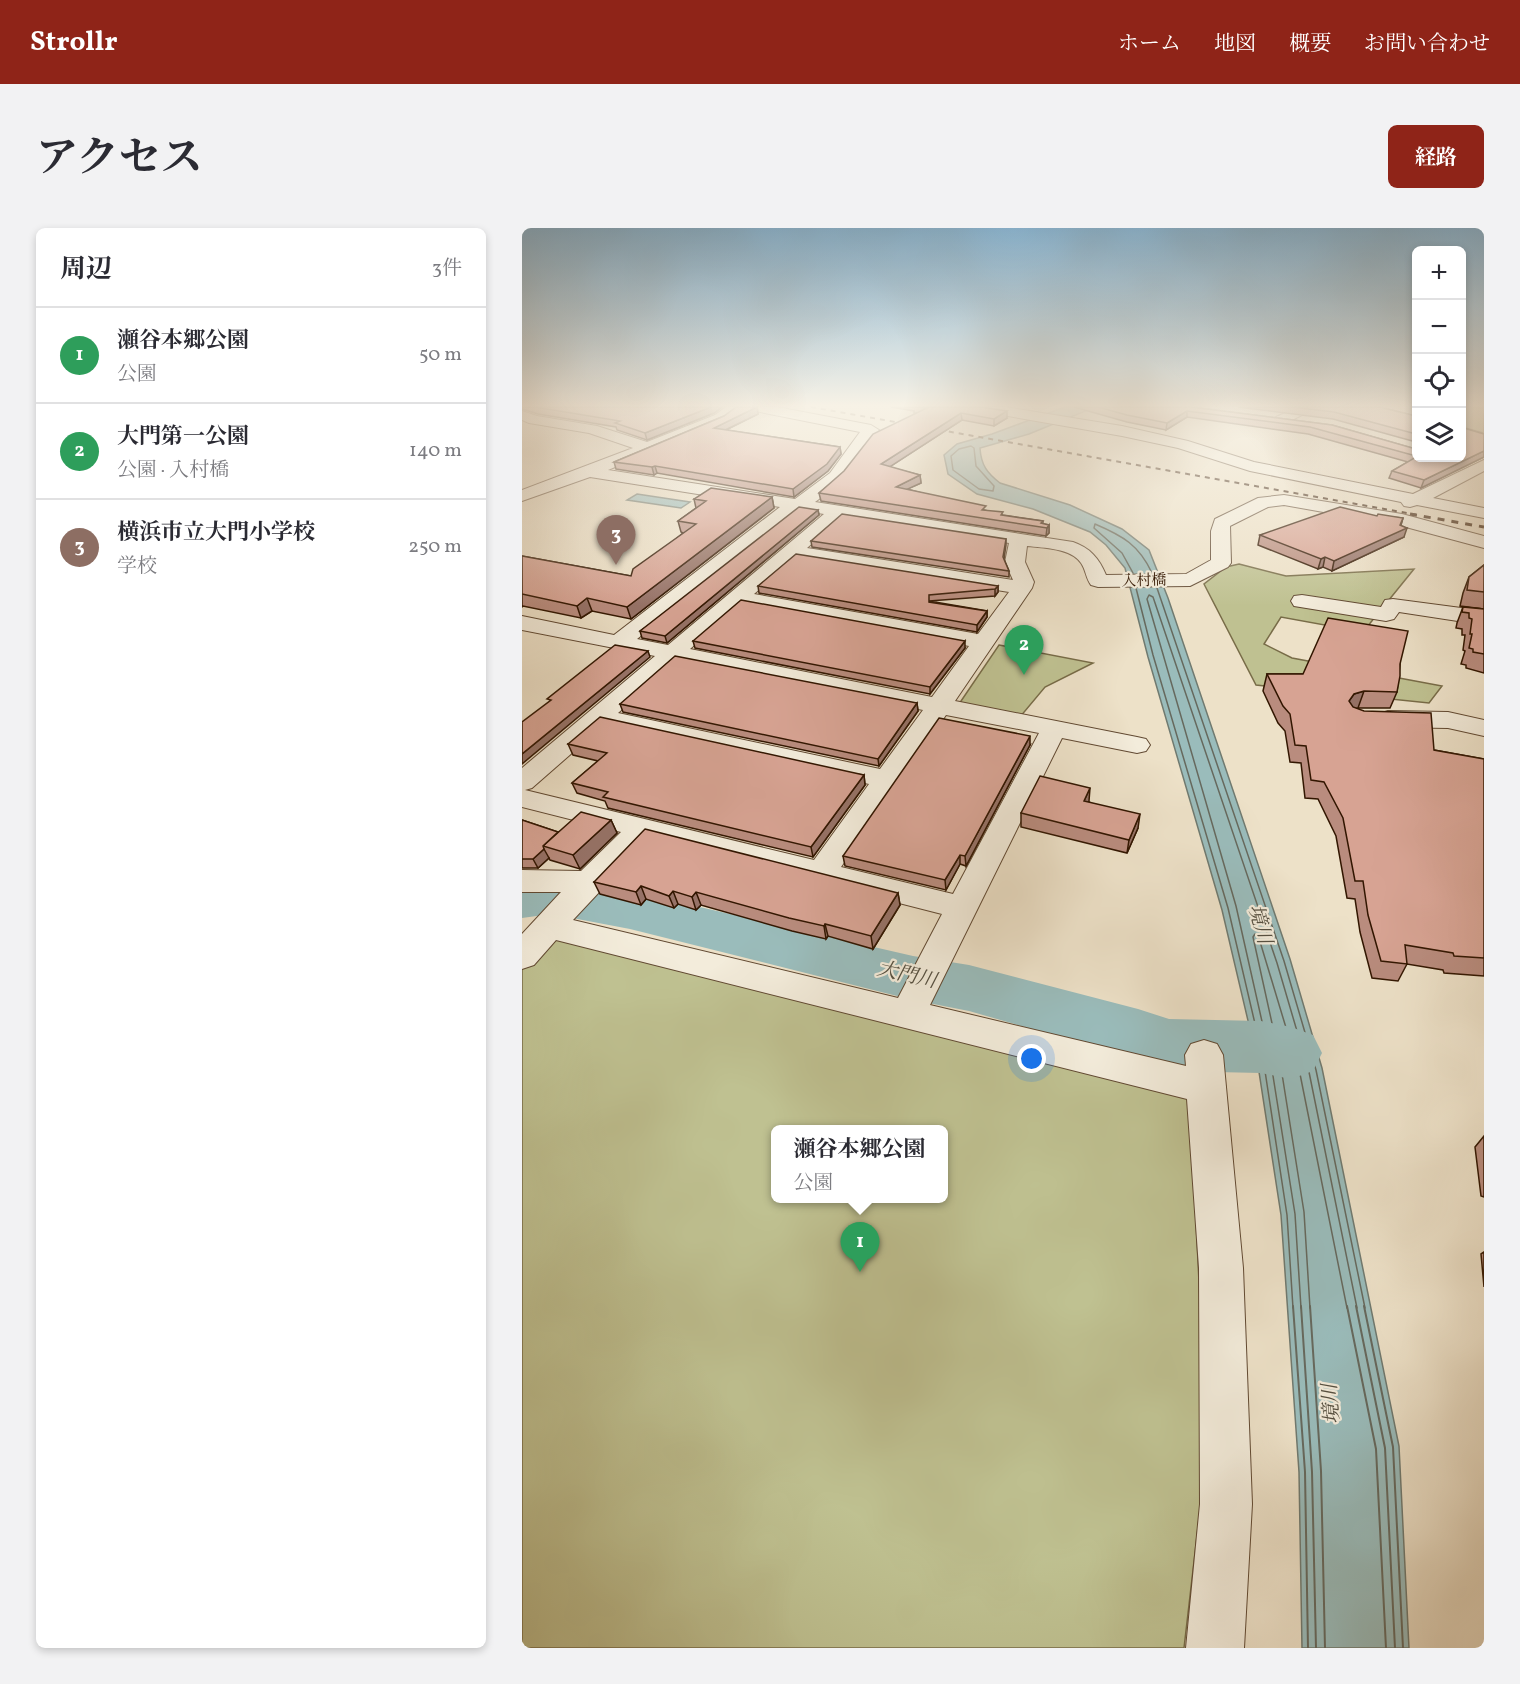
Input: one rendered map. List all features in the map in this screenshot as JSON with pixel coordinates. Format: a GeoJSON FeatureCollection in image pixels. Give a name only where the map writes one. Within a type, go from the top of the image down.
{"type":"FeatureCollection","features":[{"type":"Feature","properties":{"kind":"street"},"geometry":{"type":"LineString","coordinates":[[522,496],[585,473]]}},
{"type":"Feature","properties":{"kind":"street"},"geometry":{"type":"LineString","coordinates":[[597,473],[1020,539],[1013,555],[1017,573],[1024,582],[1022,588],[821,873]]}},
{"type":"Feature","properties":{"kind":"street"},"geometry":{"type":"LineString","coordinates":[[619,642],[840,473]]}},
{"type":"Feature","properties":{"kind":"street"},"geometry":{"type":"LineString","coordinates":[[1284,473],[1484,513]]}},
{"type":"Feature","properties":{"kind":"street"},"geometry":{"type":"LineString","coordinates":[[1467,473],[1409,502],[1402,520],[1456,532],[1484,542]]}},
{"type":"Feature","properties":{"kind":"street","name":"入村橋"},"geometry":{"type":"LineString","coordinates":[[1020,539],[1077,549],[1091,560],[1098,581],[1190,580],[1221,563],[1220,529],[1222,523],[1264,502],[1284,500],[1402,520]]}},
{"type":"Feature","properties":{"kind":"street"},"geometry":{"type":"LineString","coordinates":[[522,783],[837,512]]}},
{"type":"Feature","properties":{"kind":"street"},"geometry":{"type":"LineString","coordinates":[[791,551],[1022,588]]}},
{"type":"Feature","properties":{"kind":"street"},"geometry":{"type":"LineString","coordinates":[[737,597],[984,642]]}},
{"type":"Feature","properties":{"kind":"street"},"geometry":{"type":"LineString","coordinates":[[1302,601],[1386,614],[1393,605],[1484,618]]}},
{"type":"Feature","properties":{"kind":"street"},"geometry":{"type":"LineString","coordinates":[[522,623],[1137,745]]}},
{"type":"Feature","properties":{"kind":"street"},"geometry":{"type":"LineString","coordinates":[[599,716],[886,779]]}},
{"type":"Feature","properties":{"kind":"street"},"geometry":{"type":"LineString","coordinates":[[1369,718],[1448,720],[1484,728]]}},
{"type":"Feature","properties":{"kind":"street"},"geometry":{"type":"LineString","coordinates":[[919,992],[1054,729]]}},
{"type":"Feature","properties":{"kind":"street"},"geometry":{"type":"LineString","coordinates":[[522,798],[962,908]]}},
{"type":"Feature","properties":{"kind":"street"},"geometry":{"type":"LineString","coordinates":[[522,956],[643,828]]}},
{"type":"Feature","properties":{"kind":"street"},"geometry":{"type":"LineString","coordinates":[[522,881],[572,901],[919,992],[1204,1071],[1221,1268],[1226,1492],[1215,1648]]}},
{"type":"Feature","properties":{"kind":"green space"},"geometry":{"type":"Polygon","coordinates":[[[1239,564],[1286,576],[1414,569],[1363,632],[1281,617],[1264,644],[1292,658],[1442,686],[1429,703],[1256,685],[1204,584],[1226,567],[1239,564]]]}},
{"type":"Feature","properties":{"kind":"green space"},"geometry":{"type":"Polygon","coordinates":[[[999,645],[1093,663],[1045,687],[1020,717],[959,704],[999,645]]]}},
{"type":"Feature","properties":{"kind":"green space"},"geometry":{"type":"Polygon","coordinates":[[[549,937],[1190,1095],[1207,1449],[1184,1648],[522,1648],[522,968],[549,937]]]}},
{"type":"Feature","properties":{"kind":"water","name":"境川"},"geometry":{"type":"Polygon","coordinates":[[[989,473],[1000,483],[1070,505],[1122,529],[1149,550],[1168,598],[1290,959],[1322,1068],[1399,1446],[1409,1648],[1302,1648],[1299,1472],[1281,1215],[1257,1059],[1222,910],[1148,657],[1125,568],[1106,545],[1090,532],[1033,509],[977,494],[948,474],[989,473]]]}},
{"type":"Feature","properties":{"kind":"water"},"geometry":{"type":"Polygon","coordinates":[[[637,494],[690,502],[681,508],[627,500],[637,494]]]}},
{"type":"Feature","properties":{"kind":"building"},"geometry":{"type":"Polygon","coordinates":[[[699,473],[814,473],[793,489],[699,473]]]}},
{"type":"Feature","properties":{"kind":"building"},"geometry":{"type":"Polygon","coordinates":[[[841,473],[914,473],[920,475],[896,487],[986,506],[982,510],[1003,512],[1001,515],[1043,521],[1041,523],[1049,525],[1047,528],[819,493],[841,473]]]}},
{"type":"Feature","properties":{"kind":"building"},"geometry":{"type":"Polygon","coordinates":[[[1400,473],[1438,473],[1424,480],[1400,473]]]}},
{"type":"Feature","properties":{"kind":"building"},"geometry":{"type":"Polygon","coordinates":[[[711,488],[772,497],[627,607],[587,598],[577,606],[522,594],[522,556],[631,576],[633,569],[696,524],[678,521],[706,501],[694,499],[711,488]]]}},
{"type":"Feature","properties":{"kind":"building"},"geometry":{"type":"Polygon","coordinates":[[[799,507],[818,510],[665,636],[640,631],[799,507]]]}},
{"type":"Feature","properties":{"kind":"building"},"geometry":{"type":"Polygon","coordinates":[[[1340,507],[1377,516],[1378,514],[1403,518],[1400,525],[1407,528],[1334,561],[1325,557],[1321,559],[1260,535],[1340,507]]]}},
{"type":"Feature","properties":{"kind":"building"},"geometry":{"type":"Polygon","coordinates":[[[842,514],[1006,539],[1003,557],[1009,571],[811,541],[842,514]]]}},
{"type":"Feature","properties":{"kind":"building"},"geometry":{"type":"Polygon","coordinates":[[[796,554],[998,586],[995,589],[929,595],[929,602],[987,611],[977,625],[758,586],[796,554]]]}},
{"type":"Feature","properties":{"kind":"building"},"geometry":{"type":"Polygon","coordinates":[[[1484,565],[1484,592],[1467,590],[1469,577],[1484,565]]]}},
{"type":"Feature","properties":{"kind":"building"},"geometry":{"type":"Polygon","coordinates":[[[741,600],[965,641],[930,687],[693,641],[741,600]]]}},
{"type":"Feature","properties":{"kind":"building"},"geometry":{"type":"Polygon","coordinates":[[[1463,607],[1484,609],[1484,654],[1473,652],[1473,649],[1469,648],[1472,619],[1469,618],[1469,613],[1462,612],[1463,607]]]}},
{"type":"Feature","properties":{"kind":"building"},"geometry":{"type":"Polygon","coordinates":[[[1328,618],[1408,631],[1400,664],[1397,692],[1364,691],[1354,694],[1349,701],[1353,707],[1364,711],[1431,713],[1434,750],[1484,759],[1484,958],[1454,956],[1453,953],[1405,945],[1407,964],[1381,961],[1368,915],[1363,881],[1355,881],[1343,818],[1324,782],[1311,780],[1306,746],[1295,745],[1290,714],[1283,706],[1267,674],[1303,674],[1328,618]]]}},
{"type":"Feature","properties":{"kind":"building"},"geometry":{"type":"Polygon","coordinates":[[[615,645],[648,651],[522,754],[522,722],[615,645]]]}},
{"type":"Feature","properties":{"kind":"building"},"geometry":{"type":"Polygon","coordinates":[[[675,656],[917,703],[878,759],[620,704],[675,656]]]}},
{"type":"Feature","properties":{"kind":"building"},"geometry":{"type":"Polygon","coordinates":[[[600,717],[864,775],[811,847],[603,797],[608,792],[572,783],[607,753],[568,744],[600,717]]]}},
{"type":"Feature","properties":{"kind":"building"},"geometry":{"type":"Polygon","coordinates":[[[939,718],[1030,736],[965,856],[960,855],[945,880],[843,856],[939,718]]]}},
{"type":"Feature","properties":{"kind":"building"},"geometry":{"type":"Polygon","coordinates":[[[1040,776],[1090,788],[1084,801],[1140,814],[1129,840],[1021,813],[1040,776]]]}},
{"type":"Feature","properties":{"kind":"building"},"geometry":{"type":"Polygon","coordinates":[[[581,812],[611,820],[573,855],[543,846],[581,812]]]}},
{"type":"Feature","properties":{"kind":"building"},"geometry":{"type":"Polygon","coordinates":[[[522,820],[558,832],[533,859],[522,859],[522,820]]]}},
{"type":"Feature","properties":{"kind":"building"},"geometry":{"type":"Polygon","coordinates":[[[645,829],[898,893],[871,936],[825,924],[824,926],[789,918],[696,892],[692,897],[673,891],[669,896],[641,886],[636,892],[594,882],[645,829]]]}},
{"type":"Feature","properties":{"kind":"waterway","name":"大門川"},"geometry":{"type":"LineString","coordinates":[[522,899],[551,895],[630,910],[913,978],[969,988],[1138,1034],[1169,1045],[1261,1047],[1291,1053]]}},
{"type":"Feature","properties":{"kind":"railway"},"geometry":{"type":"LineString","coordinates":[[1183,473],[1418,515]]}},
{"type":"Feature","properties":{"kind":"railway"},"geometry":{"type":"LineString","coordinates":[[1410,514],[1484,527]]}},
{"type":"Feature","properties":{"kind":"place","name":"横浜市立大門小学校"},"geometry":{"type":"Point","coordinates":[616,565]}},
{"type":"Feature","properties":{"kind":"place","name":"大門第一公園"},"geometry":{"type":"Point","coordinates":[1024,675]}},
{"type":"Feature","properties":{"kind":"place","name":"瀬谷本郷公園"},"geometry":{"type":"Point","coordinates":[860,1272]}}]}
